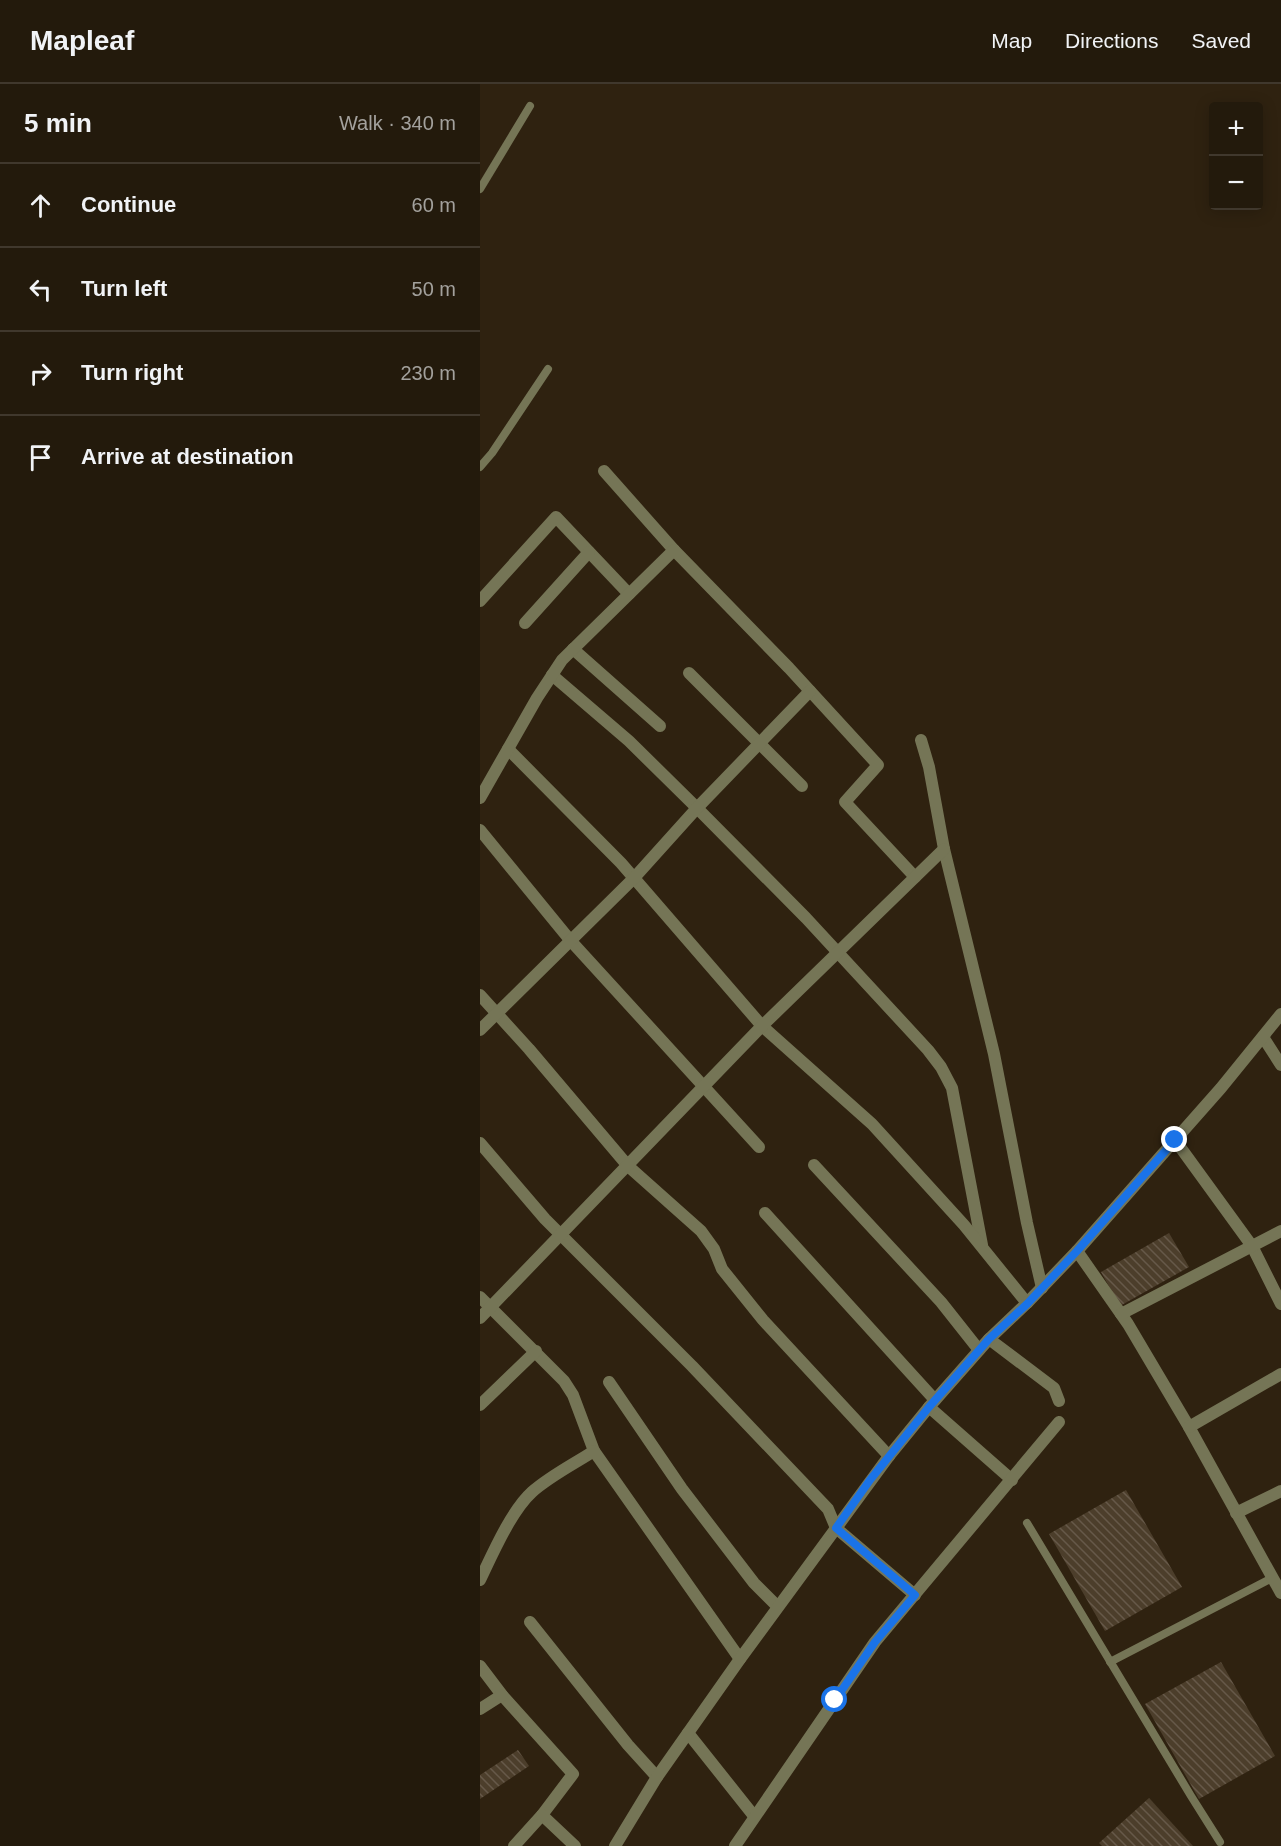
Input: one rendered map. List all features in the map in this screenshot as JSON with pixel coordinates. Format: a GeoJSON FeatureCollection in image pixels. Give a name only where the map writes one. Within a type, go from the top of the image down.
{"type":"FeatureCollection","features":[{"type":"Feature","properties":{"kind":"street"},"geometry":{"type":"LineString","coordinates":[[604,471],[674,550],[878,765],[845,802],[915,877]]}},
{"type":"Feature","properties":{"kind":"street"},"geometry":{"type":"LineString","coordinates":[[480,601],[556,517],[629,594]]}},
{"type":"Feature","properties":{"kind":"street"},"geometry":{"type":"LineString","coordinates":[[480,798],[562,660],[674,550]]}},
{"type":"Feature","properties":{"kind":"street"},"geometry":{"type":"LineString","coordinates":[[525,623],[589,552]]}},
{"type":"Feature","properties":{"kind":"street"},"geometry":{"type":"LineString","coordinates":[[573,649],[660,726]]}},
{"type":"Feature","properties":{"kind":"street"},"geometry":{"type":"LineString","coordinates":[[688,674],[802,786]]}},
{"type":"Feature","properties":{"kind":"street"},"geometry":{"type":"LineString","coordinates":[[552,675],[629,741],[697,808],[838,952],[941,1067],[952,1088],[983,1249]]}},
{"type":"Feature","properties":{"kind":"street"},"geometry":{"type":"LineString","coordinates":[[480,1030],[634,878],[697,808],[810,691]]}},
{"type":"Feature","properties":{"kind":"street"},"geometry":{"type":"LineString","coordinates":[[921,740],[929,767],[944,849],[994,1054],[1026,1223],[1042,1288]]}},
{"type":"Feature","properties":{"kind":"street"},"geometry":{"type":"LineString","coordinates":[[508,749],[634,878],[762,1026],[872,1124],[964,1225],[1027,1304]]}},
{"type":"Feature","properties":{"kind":"street"},"geometry":{"type":"LineString","coordinates":[[480,830],[570,940],[759,1147]]}},
{"type":"Feature","properties":{"kind":"street"},"geometry":{"type":"LineString","coordinates":[[480,1318],[762,1026],[944,849]]}},
{"type":"Feature","properties":{"kind":"street"},"geometry":{"type":"LineString","coordinates":[[480,995],[628,1166],[701,1231],[714,1249],[722,1269],[763,1320],[889,1456]]}},
{"type":"Feature","properties":{"kind":"street"},"geometry":{"type":"LineString","coordinates":[[615,1846],[657,1778],[777,1606],[889,1456],[989,1339],[1027,1304],[1077,1251],[1175,1140],[1281,1014]]}},
{"type":"Feature","properties":{"kind":"street"},"geometry":{"type":"LineString","coordinates":[[1263,1037],[1281,1065]]}},
{"type":"Feature","properties":{"kind":"street"},"geometry":{"type":"LineString","coordinates":[[1175,1140],[1252,1246],[1281,1304]]}},
{"type":"Feature","properties":{"kind":"street"},"geometry":{"type":"LineString","coordinates":[[480,1143],[561,1235],[692,1365],[820,1500],[828,1509],[836,1528],[915,1595]]}},
{"type":"Feature","properties":{"kind":"street"},"geometry":{"type":"LineString","coordinates":[[814,1165],[941,1302],[979,1350]]}},
{"type":"Feature","properties":{"kind":"street"},"geometry":{"type":"LineString","coordinates":[[765,1213],[932,1403],[1012,1480]]}},
{"type":"Feature","properties":{"kind":"street"},"geometry":{"type":"LineString","coordinates":[[1121,1314],[1281,1231]]}},
{"type":"Feature","properties":{"kind":"street"},"geometry":{"type":"LineString","coordinates":[[1077,1251],[1121,1314],[1189,1427],[1281,1593]]}},
{"type":"Feature","properties":{"kind":"street"},"geometry":{"type":"LineString","coordinates":[[480,1297],[536,1350],[564,1381],[573,1395],[594,1451],[740,1659]]}},
{"type":"Feature","properties":{"kind":"street"},"geometry":{"type":"LineString","coordinates":[[989,1339],[1054,1388],[1059,1401]]}},
{"type":"Feature","properties":{"kind":"street"},"geometry":{"type":"LineString","coordinates":[[480,1404],[536,1350]]}},
{"type":"Feature","properties":{"kind":"street"},"geometry":{"type":"LineString","coordinates":[[1189,1427],[1281,1374]]}},
{"type":"Feature","properties":{"kind":"street"},"geometry":{"type":"LineString","coordinates":[[609,1382],[689,1498],[754,1583],[777,1606]]}},
{"type":"Feature","properties":{"kind":"street"},"geometry":{"type":"LineString","coordinates":[[735,1846],[875,1642],[1059,1422]]}},
{"type":"Feature","properties":{"kind":"street"},"geometry":{"type":"LineString","coordinates":[[480,1580],[497,1545],[521,1505],[532,1492],[594,1451]]}},
{"type":"Feature","properties":{"kind":"street"},"geometry":{"type":"LineString","coordinates":[[1236,1513],[1281,1491]]}},
{"type":"Feature","properties":{"kind":"street"},"geometry":{"type":"LineString","coordinates":[[530,1622],[657,1778]]}},
{"type":"Feature","properties":{"kind":"street"},"geometry":{"type":"LineString","coordinates":[[480,1666],[501,1695],[573,1774],[542,1815],[514,1846]]}},
{"type":"Feature","properties":{"kind":"street"},"geometry":{"type":"LineString","coordinates":[[480,1709],[501,1695]]}},
{"type":"Feature","properties":{"kind":"street"},"geometry":{"type":"LineString","coordinates":[[688,1733],[754,1816]]}},
{"type":"Feature","properties":{"kind":"street"},"geometry":{"type":"LineString","coordinates":[[542,1815],[575,1846]]}},
{"type":"Feature","properties":{"kind":"lane"},"geometry":{"type":"LineString","coordinates":[[480,189],[530,106]]}},
{"type":"Feature","properties":{"kind":"lane"},"geometry":{"type":"LineString","coordinates":[[480,467],[492,453],[548,369]]}},
{"type":"Feature","properties":{"kind":"lane"},"geometry":{"type":"LineString","coordinates":[[1027,1523],[1220,1842]]}},
{"type":"Feature","properties":{"kind":"lane"},"geometry":{"type":"LineString","coordinates":[[1110,1662],[1272,1578]]}},
{"type":"Feature","properties":{"kind":"building"},"geometry":{"type":"Polygon","coordinates":[[[1169,1233],[1189,1267],[1120,1306],[1101,1272],[1169,1233]]]}},
{"type":"Feature","properties":{"kind":"building"},"geometry":{"type":"Polygon","coordinates":[[[1126,1490],[1182,1587],[1105,1631],[1049,1534],[1126,1490]]]}},
{"type":"Feature","properties":{"kind":"building"},"geometry":{"type":"Polygon","coordinates":[[[1221,1662],[1275,1756],[1199,1799],[1145,1704],[1221,1662]]]}},
{"type":"Feature","properties":{"kind":"building"},"geometry":{"type":"Polygon","coordinates":[[[518,1750],[529,1766],[480,1799],[480,1775],[518,1750]]]}},
{"type":"Feature","properties":{"kind":"building"},"geometry":{"type":"Polygon","coordinates":[[[1149,1798],[1193,1846],[1102,1846],[1099,1843],[1149,1798]]]}},
{"type":"Feature","properties":{"kind":"route"},"geometry":{"type":"LineString","coordinates":[[835,1700],[875,1642],[915,1595],[836,1528],[870,1480],[929,1407],[989,1339],[1027,1304],[1077,1251],[1175,1140]]}}]}
